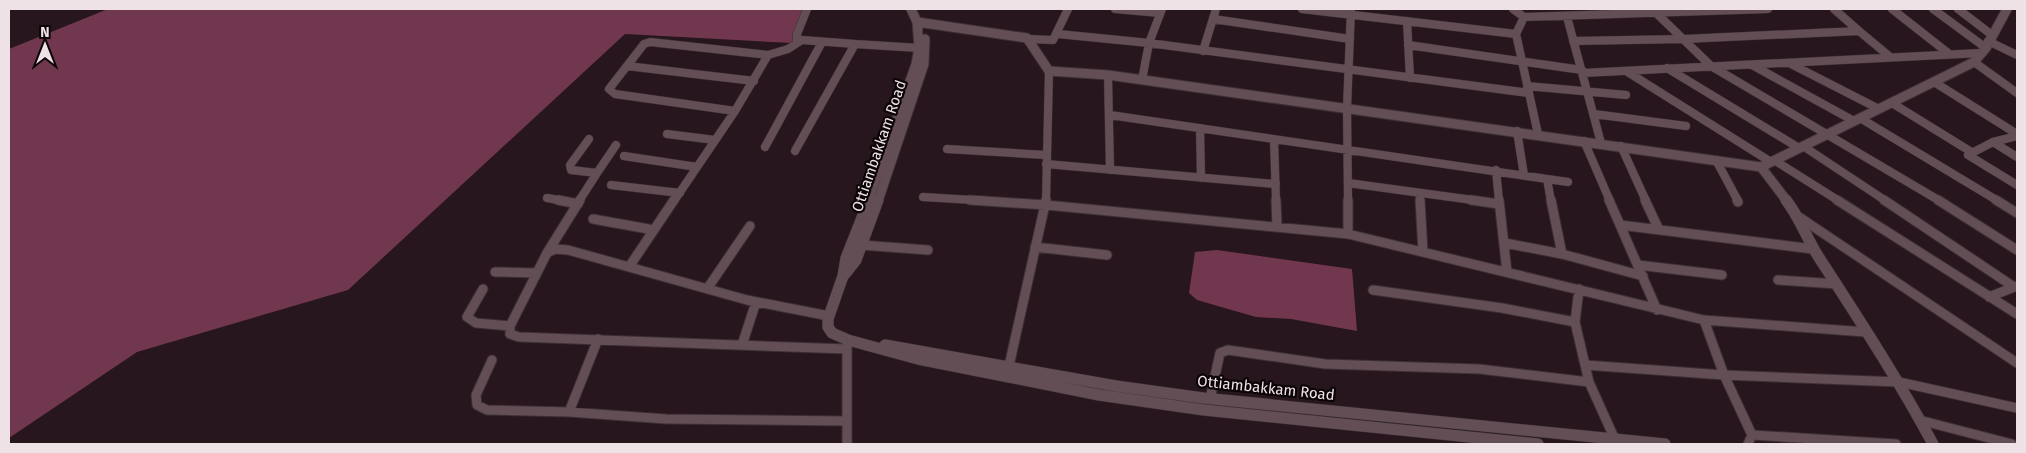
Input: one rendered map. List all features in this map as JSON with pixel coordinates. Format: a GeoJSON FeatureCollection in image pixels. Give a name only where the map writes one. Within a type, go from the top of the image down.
{"type":"FeatureCollection","features":[{"type":"Feature","properties":{"kind":"street"},"geometry":{"type":"LineString","coordinates":[[797,42],[797,34],[807,9]]}},
{"type":"Feature","properties":{"kind":"street","name":"Ottiambakkam Road"},"geometry":{"type":"LineString","coordinates":[[843,276],[856,260],[882,190],[924,64],[925,40],[911,9]]}},
{"type":"Feature","properties":{"kind":"street"},"geometry":{"type":"LineString","coordinates":[[917,22],[1028,39],[1053,40],[1058,34],[1068,9]]}},
{"type":"Feature","properties":{"kind":"street"},"geometry":{"type":"LineString","coordinates":[[1116,9],[1161,11],[1149,43],[1142,80]]}},
{"type":"Feature","properties":{"kind":"street"},"geometry":{"type":"LineString","coordinates":[[1203,51],[1216,9]]}},
{"type":"Feature","properties":{"kind":"street"},"geometry":{"type":"LineString","coordinates":[[1302,9],[1351,12],[1407,21],[1516,34]]}},
{"type":"Feature","properties":{"kind":"street"},"geometry":{"type":"LineString","coordinates":[[1513,9],[1524,17],[1567,17],[1654,11],[1768,9]]}},
{"type":"Feature","properties":{"kind":"street"},"geometry":{"type":"LineString","coordinates":[[1834,9],[1890,56]]}},
{"type":"Feature","properties":{"kind":"street"},"geometry":{"type":"LineString","coordinates":[[1892,9],[1948,53]]}},
{"type":"Feature","properties":{"kind":"street"},"geometry":{"type":"LineString","coordinates":[[1934,9],[1987,44],[2017,55]]}},
{"type":"Feature","properties":{"kind":"street"},"geometry":{"type":"LineString","coordinates":[[1958,9],[1987,44]]}},
{"type":"Feature","properties":{"kind":"street"},"geometry":{"type":"LineString","coordinates":[[1049,71],[1108,75],[1716,160],[1769,163],[1974,62],[1987,44],[2004,10]]}},
{"type":"Feature","properties":{"kind":"street"},"geometry":{"type":"LineString","coordinates":[[1654,11],[1711,66],[1906,180],[2017,250]]}},
{"type":"Feature","properties":{"kind":"street"},"geometry":{"type":"LineString","coordinates":[[1348,234],[1347,108],[1351,12]]}},
{"type":"Feature","properties":{"kind":"street"},"geometry":{"type":"LineString","coordinates":[[1524,17],[1516,34],[1538,134]]}},
{"type":"Feature","properties":{"kind":"street"},"geometry":{"type":"LineString","coordinates":[[1567,17],[1602,143]]}},
{"type":"Feature","properties":{"kind":"street"},"geometry":{"type":"LineString","coordinates":[[1213,19],[1350,39]]}},
{"type":"Feature","properties":{"kind":"street"},"geometry":{"type":"LineString","coordinates":[[1407,21],[1410,78]]}},
{"type":"Feature","properties":{"kind":"street","name":"Ottiambakkam Road"},"geometry":{"type":"LineString","coordinates":[[917,22],[919,48],[895,128],[846,258],[843,276],[829,316],[828,327],[847,344],[901,347],[1116,386],[1210,399],[1616,442],[1666,444]]}},
{"type":"Feature","properties":{"kind":"street"},"geometry":{"type":"LineString","coordinates":[[1573,41],[1684,39],[1859,31]]}},
{"type":"Feature","properties":{"kind":"street"},"geometry":{"type":"LineString","coordinates":[[1058,34],[1149,43],[1410,78],[1528,90],[1588,91],[1626,95]]}},
{"type":"Feature","properties":{"kind":"street"},"geometry":{"type":"LineString","coordinates":[[1009,366],[1046,205],[1049,71],[1028,39]]}},
{"type":"Feature","properties":{"kind":"street"},"geometry":{"type":"LineString","coordinates":[[735,111],[610,92],[609,89],[644,44],[650,42],[768,55],[788,49],[797,42],[919,48]]}},
{"type":"Feature","properties":{"kind":"street"},"geometry":{"type":"LineString","coordinates":[[765,147],[822,42]]}},
{"type":"Feature","properties":{"kind":"street"},"geometry":{"type":"LineString","coordinates":[[795,151],[855,44]]}},
{"type":"Feature","properties":{"kind":"street"},"geometry":{"type":"LineString","coordinates":[[1408,45],[1583,72],[1752,65],[1948,53],[1987,44]]}},
{"type":"Feature","properties":{"kind":"street"},"geometry":{"type":"LineString","coordinates":[[629,266],[735,111],[768,55]]}},
{"type":"Feature","properties":{"kind":"street"},"geometry":{"type":"LineString","coordinates":[[1974,62],[2017,92]]}},
{"type":"Feature","properties":{"kind":"street"},"geometry":{"type":"LineString","coordinates":[[1789,63],[1879,108]]}},
{"type":"Feature","properties":{"kind":"street"},"geometry":{"type":"LineString","coordinates":[[1752,65],[1857,120],[2017,213]]}},
{"type":"Feature","properties":{"kind":"street"},"geometry":{"type":"LineString","coordinates":[[627,66],[754,81]]}},
{"type":"Feature","properties":{"kind":"street"},"geometry":{"type":"LineString","coordinates":[[1667,68],[1801,147],[2016,286]]}},
{"type":"Feature","properties":{"kind":"street"},"geometry":{"type":"LineString","coordinates":[[1626,70],[1769,163],[2017,314]]}},
{"type":"Feature","properties":{"kind":"street"},"geometry":{"type":"LineString","coordinates":[[1108,75],[1110,170]]}},
{"type":"Feature","properties":{"kind":"street"},"geometry":{"type":"LineString","coordinates":[[1934,82],[2017,135]]}},
{"type":"Feature","properties":{"kind":"street"},"geometry":{"type":"LineString","coordinates":[[1892,102],[1973,153]]}},
{"type":"Feature","properties":{"kind":"street"},"geometry":{"type":"LineString","coordinates":[[1594,114],[1686,126]]}},
{"type":"Feature","properties":{"kind":"street"},"geometry":{"type":"LineString","coordinates":[[1110,115],[1568,182]]}},
{"type":"Feature","properties":{"kind":"street"},"geometry":{"type":"LineString","coordinates":[[1200,128],[1201,178]]}},
{"type":"Feature","properties":{"kind":"street"},"geometry":{"type":"LineString","coordinates":[[1517,131],[1524,175]]}},
{"type":"Feature","properties":{"kind":"street"},"geometry":{"type":"LineString","coordinates":[[667,134],[715,140]]}},
{"type":"Feature","properties":{"kind":"street"},"geometry":{"type":"LineString","coordinates":[[2017,135],[1993,142],[1968,155],[2017,185]]}},
{"type":"Feature","properties":{"kind":"street"},"geometry":{"type":"LineString","coordinates":[[590,138],[569,168],[598,173]]}},
{"type":"Feature","properties":{"kind":"street"},"geometry":{"type":"LineString","coordinates":[[1274,139],[1277,226]]}},
{"type":"Feature","properties":{"kind":"street"},"geometry":{"type":"LineString","coordinates":[[1584,141],[1657,310]]}},
{"type":"Feature","properties":{"kind":"street"},"geometry":{"type":"LineString","coordinates":[[1993,142],[2017,157]]}},
{"type":"Feature","properties":{"kind":"street"},"geometry":{"type":"LineString","coordinates":[[616,145],[547,253],[510,326],[510,334],[519,337],[742,345],[847,344],[847,444]]}},
{"type":"Feature","properties":{"kind":"street"},"geometry":{"type":"LineString","coordinates":[[1621,146],[1659,230]]}},
{"type":"Feature","properties":{"kind":"street"},"geometry":{"type":"LineString","coordinates":[[946,149],[1046,159],[1110,170],[1276,184]]}},
{"type":"Feature","properties":{"kind":"street"},"geometry":{"type":"LineString","coordinates":[[624,156],[697,167]]}},
{"type":"Feature","properties":{"kind":"street"},"geometry":{"type":"LineString","coordinates":[[1716,160],[1738,202]]}},
{"type":"Feature","properties":{"kind":"street"},"geometry":{"type":"LineString","coordinates":[[1769,163],[1799,216],[1813,249],[1899,382],[1932,444]]}},
{"type":"Feature","properties":{"kind":"street"},"geometry":{"type":"LineString","coordinates":[[1496,170],[1508,272]]}},
{"type":"Feature","properties":{"kind":"street"},"geometry":{"type":"LineString","coordinates":[[1547,179],[1562,254]]}},
{"type":"Feature","properties":{"kind":"street"},"geometry":{"type":"LineString","coordinates":[[1348,183],[1499,204]]}},
{"type":"Feature","properties":{"kind":"street"},"geometry":{"type":"LineString","coordinates":[[611,185],[680,192]]}},
{"type":"Feature","properties":{"kind":"street"},"geometry":{"type":"LineString","coordinates":[[1420,194],[1423,252]]}},
{"type":"Feature","properties":{"kind":"street"},"geometry":{"type":"LineString","coordinates":[[923,197],[1046,205],[1348,234],[1704,320],[1865,332]]}},
{"type":"Feature","properties":{"kind":"street"},"geometry":{"type":"LineString","coordinates":[[547,198],[578,204]]}},
{"type":"Feature","properties":{"kind":"street"},"geometry":{"type":"LineString","coordinates":[[1799,216],[2017,363]]}},
{"type":"Feature","properties":{"kind":"street"},"geometry":{"type":"LineString","coordinates":[[593,219],[654,230]]}},
{"type":"Feature","properties":{"kind":"street"},"geometry":{"type":"LineString","coordinates":[[1620,225],[1813,249]]}},
{"type":"Feature","properties":{"kind":"street"},"geometry":{"type":"LineString","coordinates":[[707,288],[750,226]]}},
{"type":"Feature","properties":{"kind":"street"},"geometry":{"type":"LineString","coordinates":[[1505,243],[1562,254],[1643,276]]}},
{"type":"Feature","properties":{"kind":"street"},"geometry":{"type":"LineString","coordinates":[[861,245],[928,250]]}},
{"type":"Feature","properties":{"kind":"street"},"geometry":{"type":"LineString","coordinates":[[1036,247],[1107,255]]}},
{"type":"Feature","properties":{"kind":"street"},"geometry":{"type":"LineString","coordinates":[[547,253],[555,249],[568,250],[756,302],[829,316]]}},
{"type":"Feature","properties":{"kind":"street"},"geometry":{"type":"LineString","coordinates":[[1638,265],[1722,275]]}},
{"type":"Feature","properties":{"kind":"street"},"geometry":{"type":"LineString","coordinates":[[495,272],[537,273]]}},
{"type":"Feature","properties":{"kind":"street"},"geometry":{"type":"LineString","coordinates":[[1778,280],[1837,284]]}},
{"type":"Feature","properties":{"kind":"street"},"geometry":{"type":"LineString","coordinates":[[1989,297],[2016,286]]}},
{"type":"Feature","properties":{"kind":"street"},"geometry":{"type":"LineString","coordinates":[[483,289],[468,317],[476,323],[510,326]]}},
{"type":"Feature","properties":{"kind":"street"},"geometry":{"type":"LineString","coordinates":[[1374,290],[1502,308],[1575,322]]}},
{"type":"Feature","properties":{"kind":"street"},"geometry":{"type":"LineString","coordinates":[[1579,290],[1575,322],[1589,382],[1616,442]]}},
{"type":"Feature","properties":{"kind":"street"},"geometry":{"type":"LineString","coordinates":[[742,345],[756,302]]}},
{"type":"Feature","properties":{"kind":"street"},"geometry":{"type":"LineString","coordinates":[[1704,320],[1750,439],[1896,444]]}},
{"type":"Feature","properties":{"kind":"street"},"geometry":{"type":"LineString","coordinates":[[569,412],[598,339]]}},
{"type":"Feature","properties":{"kind":"street","name":"Ottiambakkam Road"},"geometry":{"type":"LineString","coordinates":[[866,344],[918,359],[1151,403],[1459,440],[1538,444]]}},
{"type":"Feature","properties":{"kind":"street"},"geometry":{"type":"LineString","coordinates":[[1210,399],[1220,353],[1228,350],[1325,364],[1479,369],[1589,382]]}},
{"type":"Feature","properties":{"kind":"street"},"geometry":{"type":"LineString","coordinates":[[492,360],[476,395],[477,406],[487,410],[569,412],[666,419],[846,421]]}},
{"type":"Feature","properties":{"kind":"street"},"geometry":{"type":"LineString","coordinates":[[1585,365],[1724,375],[1899,382],[2017,408]]}},
{"type":"Feature","properties":{"kind":"street"},"geometry":{"type":"LineString","coordinates":[[1919,420],[2012,444]]}},
{"type":"Feature","properties":{"kind":"shaded area"},"geometry":{"type":"Polygon","coordinates":[[[108,9],[807,9],[792,43],[625,34],[348,290],[137,352],[9,438],[9,49],[108,9]]]}},
{"type":"Feature","properties":{"kind":"shaded area"},"geometry":{"type":"Polygon","coordinates":[[[1217,250],[1352,269],[1357,331],[1291,319],[1256,317],[1197,300],[1189,293],[1195,252],[1217,250]]]}}]}
